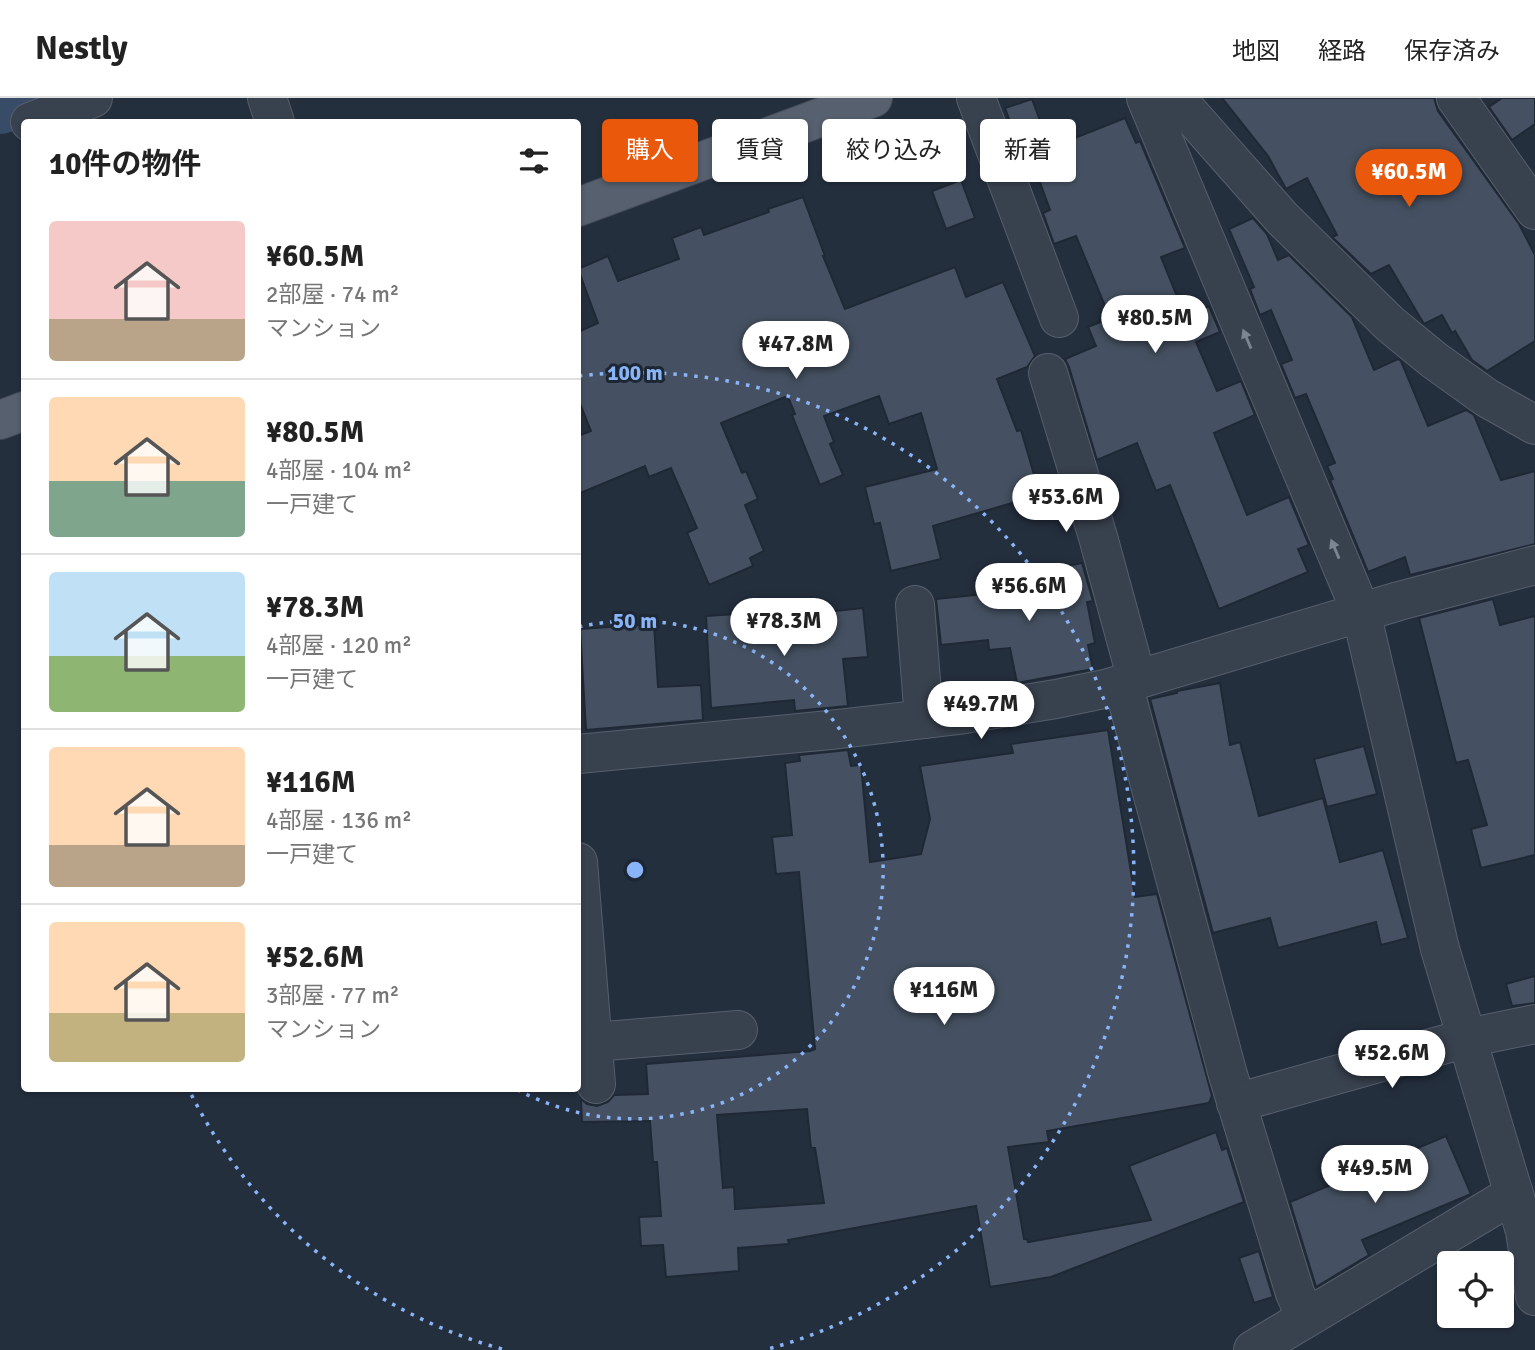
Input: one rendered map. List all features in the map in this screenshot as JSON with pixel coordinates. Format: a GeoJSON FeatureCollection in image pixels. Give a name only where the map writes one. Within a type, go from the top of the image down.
{"type":"FeatureCollection","features":[{"type":"Feature","properties":{"kind":"main road"},"geometry":{"type":"LineString","coordinates":[[581,206],[873,98]]}},
{"type":"Feature","properties":{"kind":"main road"},"geometry":{"type":"LineString","coordinates":[[0,420],[21,412]]}},
{"type":"Feature","properties":{"kind":"street"},"geometry":{"type":"LineString","coordinates":[[38,119],[93,98]]}},
{"type":"Feature","properties":{"kind":"street"},"geometry":{"type":"LineString","coordinates":[[267,98],[274,119]]}},
{"type":"Feature","properties":{"kind":"street"},"geometry":{"type":"LineString","coordinates":[[976,98],[1059,318]]}},
{"type":"Feature","properties":{"kind":"street"},"geometry":{"type":"LineString","coordinates":[[1146,98],[1362,612],[1440,949],[1524,1212],[1535,1296]]}},
{"type":"Feature","properties":{"kind":"street"},"geometry":{"type":"LineString","coordinates":[[1176,98],[1282,218],[1390,324],[1487,398],[1535,425]]}},
{"type":"Feature","properties":{"kind":"street"},"geometry":{"type":"LineString","coordinates":[[1455,98],[1524,171],[1535,210]]}},
{"type":"Feature","properties":{"kind":"street"},"geometry":{"type":"LineString","coordinates":[[0,134],[21,126]]}},
{"type":"Feature","properties":{"kind":"street"},"geometry":{"type":"LineString","coordinates":[[1048,373],[1098,537],[1130,682],[1236,1103],[1295,1293],[1306,1318]]}},
{"type":"Feature","properties":{"kind":"street"},"geometry":{"type":"LineString","coordinates":[[581,754],[924,719],[1056,699],[1130,682],[1362,612],[1535,565]]}},
{"type":"Feature","properties":{"kind":"street"},"geometry":{"type":"LineString","coordinates":[[915,606],[924,719]]}},
{"type":"Feature","properties":{"kind":"street"},"geometry":{"type":"LineString","coordinates":[[581,898],[596,1084]]}},
{"type":"Feature","properties":{"kind":"street"},"geometry":{"type":"LineString","coordinates":[[1236,1103],[1467,1038],[1535,1024]]}},
{"type":"Feature","properties":{"kind":"street"},"geometry":{"type":"LineString","coordinates":[[593,1042],[738,1030]]}},
{"type":"Feature","properties":{"kind":"street"},"geometry":{"type":"LineString","coordinates":[[1253,1350],[1306,1318],[1524,1212]]}},
{"type":"Feature","properties":{"kind":"building"},"geometry":{"type":"Polygon","coordinates":[[[1222,98],[1434,98],[1438,111],[1519,224],[1535,255],[1535,341],[1487,371],[1472,360],[1442,315],[1424,324],[1389,265],[1371,274],[1332,237],[1337,235],[1307,178],[1286,189],[1268,156],[1222,98]]]}},
{"type":"Feature","properties":{"kind":"building"},"geometry":{"type":"Polygon","coordinates":[[[1502,98],[1535,98],[1535,124],[1512,140],[1489,107],[1502,98]]]}},
{"type":"Feature","properties":{"kind":"building"},"geometry":{"type":"Polygon","coordinates":[[[1032,99],[1039,119],[1009,119],[1005,108],[1032,99]]]}},
{"type":"Feature","properties":{"kind":"building"},"geometry":{"type":"Polygon","coordinates":[[[1125,118],[1136,143],[1140,141],[1185,248],[1161,257],[1185,316],[1209,306],[1220,332],[1196,342],[1217,391],[1241,381],[1255,415],[1214,433],[1247,515],[1289,497],[1309,545],[1298,549],[1308,572],[1219,609],[1170,485],[1156,491],[1137,443],[1097,460],[1065,359],[1096,346],[1088,327],[1110,318],[1076,236],[1054,244],[1043,213],[1050,210],[1040,182],[1076,182],[1076,138],[1125,118]]]}},
{"type":"Feature","properties":{"kind":"building"},"geometry":{"type":"Polygon","coordinates":[[[962,182],[975,218],[946,229],[932,191],[962,182]]]}},
{"type":"Feature","properties":{"kind":"building"},"geometry":{"type":"Polygon","coordinates":[[[803,197],[845,309],[955,267],[966,297],[1003,282],[1035,356],[1027,367],[997,379],[1017,431],[1021,430],[1040,495],[933,526],[941,559],[891,571],[880,523],[874,524],[865,487],[937,469],[921,413],[889,424],[879,396],[824,416],[834,442],[830,444],[843,475],[820,485],[792,415],[795,414],[788,397],[721,423],[742,473],[746,471],[758,499],[745,505],[764,551],[750,558],[753,566],[709,585],[687,533],[697,528],[671,468],[649,477],[645,466],[581,493],[581,435],[591,431],[581,406],[581,331],[598,323],[581,277],[581,268],[608,256],[618,281],[679,259],[672,238],[701,227],[704,235],[769,212],[768,209],[803,197]]]}},
{"type":"Feature","properties":{"kind":"building"},"geometry":{"type":"Polygon","coordinates":[[[1253,218],[1267,234],[1278,260],[1289,255],[1352,317],[1374,370],[1398,359],[1401,361],[1428,426],[1466,410],[1474,415],[1501,480],[1535,471],[1535,544],[1410,575],[1405,557],[1368,572],[1330,480],[1333,479],[1327,466],[1335,463],[1306,394],[1295,398],[1281,364],[1292,360],[1271,310],[1260,315],[1250,289],[1254,287],[1229,229],[1253,218]]]}},
{"type":"Feature","properties":{"kind":"building"},"geometry":{"type":"Polygon","coordinates":[[[1082,563],[1093,601],[1087,602],[1095,643],[1088,645],[1093,669],[1017,683],[1010,648],[989,650],[988,640],[941,645],[936,599],[1024,590],[1021,575],[1082,563]]]}},
{"type":"Feature","properties":{"kind":"building"},"geometry":{"type":"Polygon","coordinates":[[[1493,599],[1500,625],[1535,616],[1535,855],[1481,868],[1471,829],[1487,825],[1468,760],[1456,763],[1419,618],[1493,599]]]}},
{"type":"Feature","properties":{"kind":"building"},"geometry":{"type":"Polygon","coordinates":[[[863,608],[868,657],[843,659],[848,706],[795,711],[794,700],[711,708],[706,616],[751,613],[751,620],[863,608]]]}},
{"type":"Feature","properties":{"kind":"building"},"geometry":{"type":"Polygon","coordinates":[[[654,624],[658,687],[701,685],[703,720],[586,730],[581,629],[654,624]]]}},
{"type":"Feature","properties":{"kind":"building"},"geometry":{"type":"Polygon","coordinates":[[[1220,683],[1230,745],[1240,742],[1259,816],[1323,798],[1340,862],[1383,850],[1408,938],[1381,945],[1376,922],[1278,948],[1270,918],[1213,933],[1150,699],[1220,683]]]}},
{"type":"Feature","properties":{"kind":"building"},"geometry":{"type":"Polygon","coordinates":[[[1108,730],[1135,897],[1157,894],[1212,1096],[1209,1103],[1047,1131],[1049,1142],[1008,1147],[1024,1239],[1028,1242],[1151,1220],[1129,1166],[1216,1132],[1222,1150],[1227,1148],[1244,1202],[1051,1277],[990,1287],[976,1206],[788,1240],[789,1244],[738,1248],[739,1271],[666,1277],[663,1245],[641,1246],[639,1217],[661,1216],[657,1162],[653,1162],[650,1121],[582,1122],[581,1099],[587,1104],[597,1106],[608,1102],[614,1095],[648,1094],[646,1064],[815,1049],[799,872],[776,874],[772,837],[792,835],[785,763],[800,761],[799,755],[848,750],[851,766],[861,765],[870,862],[921,854],[930,819],[920,766],[1013,753],[1011,744],[1108,730]],[[807,1109],[717,1115],[723,1188],[734,1187],[735,1209],[824,1203],[815,1148],[811,1148],[807,1109]]]}},
{"type":"Feature","properties":{"kind":"building"},"geometry":{"type":"Polygon","coordinates":[[[1364,746],[1377,794],[1327,807],[1314,759],[1364,746]]]}},
{"type":"Feature","properties":{"kind":"building"},"geometry":{"type":"Polygon","coordinates":[[[1535,976],[1535,1003],[1512,1006],[1506,984],[1535,976]]]}},
{"type":"Feature","properties":{"kind":"building"},"geometry":{"type":"Polygon","coordinates":[[[1446,1136],[1471,1194],[1362,1240],[1369,1255],[1316,1287],[1290,1202],[1446,1136]]]}},
{"type":"Feature","properties":{"kind":"building"},"geometry":{"type":"Polygon","coordinates":[[[1259,1251],[1273,1297],[1254,1303],[1239,1258],[1259,1251]]]}},
{"type":"Feature","properties":{"kind":"waterway"},"geometry":{"type":"LineString","coordinates":[[0,104],[16,98]]}}]}
